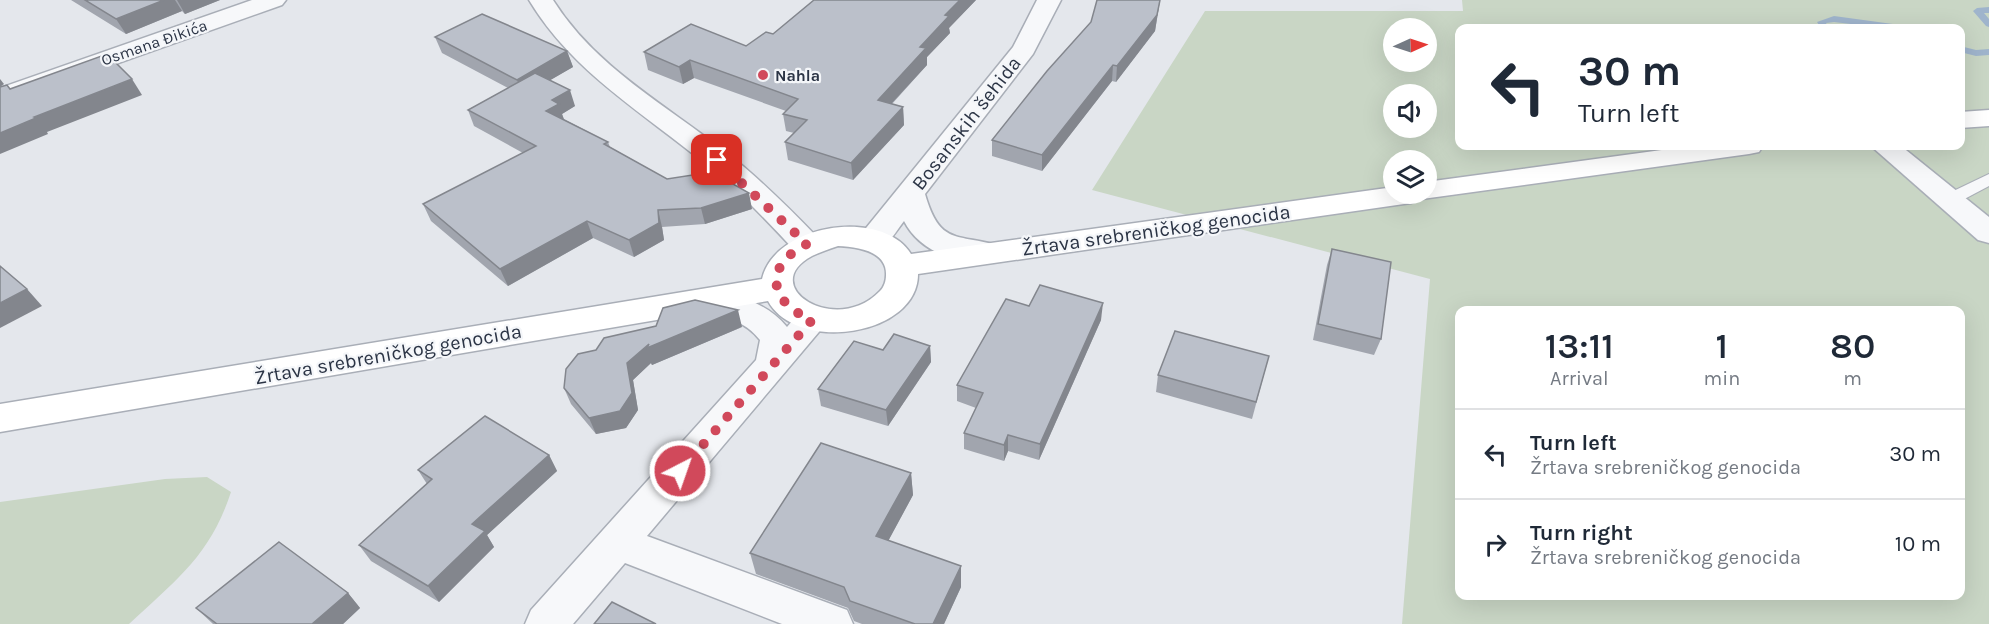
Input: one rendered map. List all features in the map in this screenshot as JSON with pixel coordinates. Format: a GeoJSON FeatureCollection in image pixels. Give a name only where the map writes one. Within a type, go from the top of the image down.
{"type":"FeatureCollection","features":[{"type":"Feature","properties":{"kind":"street","name":"Osmana Đikića"},"geometry":{"type":"LineString","coordinates":[[0,97],[274,0]]}},
{"type":"Feature","properties":{"kind":"street"},"geometry":{"type":"LineString","coordinates":[[541,0],[547,12],[591,63],[717,160],[807,244]]}},
{"type":"Feature","properties":{"kind":"street","name":"Bosanskih šehida"},"geometry":{"type":"LineString","coordinates":[[873,240],[1024,49],[1049,0]]}},
{"type":"Feature","properties":{"kind":"street"},"geometry":{"type":"LineString","coordinates":[[1965,120],[1989,118]]}},
{"type":"Feature","properties":{"kind":"street"},"geometry":{"type":"LineString","coordinates":[[1437,189],[1720,150]]}},
{"type":"Feature","properties":{"kind":"street"},"geometry":{"type":"LineString","coordinates":[[1890,150],[1989,233]]}},
{"type":"Feature","properties":{"kind":"street"},"geometry":{"type":"LineString","coordinates":[[910,193],[916,217],[930,236],[943,247],[989,254]]}},
{"type":"Feature","properties":{"kind":"street","name":"Žrtava srebreničkog genocida"},"geometry":{"type":"LineString","coordinates":[[900,266],[1383,198]]}},
{"type":"Feature","properties":{"kind":"street"},"geometry":{"type":"LineString","coordinates":[[835,236],[854,236],[873,240],[888,248],[899,259],[903,273],[900,287],[891,301],[875,312],[855,320],[833,322],[812,320],[794,313],[782,302],[776,288],[777,274],[784,260],[807,244],[835,236]]}},
{"type":"Feature","properties":{"kind":"street","name":"Žrtava srebreničkog genocida"},"geometry":{"type":"LineString","coordinates":[[0,418],[776,288]]}},
{"type":"Feature","properties":{"kind":"street"},"geometry":{"type":"LineString","coordinates":[[692,302],[743,307],[764,320],[777,338],[773,364]]}},
{"type":"Feature","properties":{"kind":"street"},"geometry":{"type":"LineString","coordinates":[[546,624],[812,320]]}},
{"type":"Feature","properties":{"kind":"street"},"geometry":{"type":"LineString","coordinates":[[617,542],[832,624]]}},
{"type":"Feature","properties":{"kind":"lane"},"geometry":{"type":"LineString","coordinates":[[1949,200],[1989,179]]}},
{"type":"Feature","properties":{"kind":"green space"},"geometry":{"type":"Polygon","coordinates":[[[1462,0],[1989,0],[1989,624],[1402,624],[1430,279],[1092,190],[1205,11],[1463,11],[1462,0]]]}},
{"type":"Feature","properties":{"kind":"green space"},"geometry":{"type":"Polygon","coordinates":[[[207,477],[231,492],[213,533],[190,566],[129,624],[0,624],[0,502],[165,479],[207,477]]]}},
{"type":"Feature","properties":{"kind":"building"},"geometry":{"type":"Polygon","coordinates":[[[85,0],[164,0],[116,19],[85,0]]]}},
{"type":"Feature","properties":{"kind":"building"},"geometry":{"type":"Polygon","coordinates":[[[814,0],[960,0],[945,15],[949,16],[920,47],[926,48],[878,100],[903,107],[851,163],[785,142],[807,120],[783,114],[798,99],[690,60],[679,67],[644,52],[691,24],[746,46],[766,32],[773,34],[814,0]]]}},
{"type":"Feature","properties":{"kind":"building"},"geometry":{"type":"Polygon","coordinates":[[[1097,0],[1160,0],[1157,15],[1117,66],[1113,65],[1042,155],[992,140],[1047,71],[1091,22],[1097,0]]]}},
{"type":"Feature","properties":{"kind":"building"},"geometry":{"type":"Polygon","coordinates":[[[482,14],[567,51],[517,80],[435,37],[482,14]]]}},
{"type":"Feature","properties":{"kind":"building"},"geometry":{"type":"Polygon","coordinates":[[[107,54],[132,79],[34,117],[36,118],[0,133],[0,87],[7,85],[10,89],[107,54]]]}},
{"type":"Feature","properties":{"kind":"building"},"geometry":{"type":"Polygon","coordinates":[[[535,73],[570,90],[552,100],[559,104],[546,111],[608,142],[604,144],[667,179],[712,172],[749,193],[701,208],[658,210],[659,223],[629,240],[587,221],[500,269],[423,204],[536,146],[468,110],[535,73]]]}},
{"type":"Feature","properties":{"kind":"building"},"geometry":{"type":"Polygon","coordinates":[[[1332,249],[1391,262],[1381,339],[1318,324],[1332,249]]]}},
{"type":"Feature","properties":{"kind":"building"},"geometry":{"type":"Polygon","coordinates":[[[0,266],[27,289],[0,303],[0,266]]]}},
{"type":"Feature","properties":{"kind":"building"},"geometry":{"type":"Polygon","coordinates":[[[1040,285],[1103,303],[1040,444],[1008,435],[1004,445],[964,433],[983,393],[957,385],[1006,299],[1029,306],[1040,285]]]}},
{"type":"Feature","properties":{"kind":"building"},"geometry":{"type":"Polygon","coordinates":[[[695,300],[738,310],[647,348],[649,344],[627,363],[632,393],[620,411],[589,418],[564,388],[566,369],[578,354],[596,350],[604,338],[656,326],[663,308],[695,300]]]}},
{"type":"Feature","properties":{"kind":"building"},"geometry":{"type":"Polygon","coordinates":[[[1175,331],[1269,356],[1256,402],[1158,375],[1175,331]]]}},
{"type":"Feature","properties":{"kind":"building"},"geometry":{"type":"Polygon","coordinates":[[[894,334],[930,346],[886,410],[818,389],[854,341],[883,350],[894,334]]]}},
{"type":"Feature","properties":{"kind":"building"},"geometry":{"type":"Polygon","coordinates":[[[485,416],[549,455],[472,524],[485,531],[428,586],[359,545],[432,479],[418,470],[485,416]]]}},
{"type":"Feature","properties":{"kind":"building"},"geometry":{"type":"Polygon","coordinates":[[[821,443],[911,473],[876,536],[961,566],[933,624],[915,624],[850,601],[844,587],[750,553],[821,443]]]}},
{"type":"Feature","properties":{"kind":"building"},"geometry":{"type":"Polygon","coordinates":[[[279,542],[348,593],[312,624],[217,624],[196,608],[279,542]]]}},
{"type":"Feature","properties":{"kind":"building"},"geometry":{"type":"Polygon","coordinates":[[[612,602],[656,624],[594,624],[612,602]]]}},
{"type":"Feature","properties":{"kind":"waterway"},"geometry":{"type":"LineString","coordinates":[[1989,10],[1977,11],[1989,24]]}},
{"type":"Feature","properties":{"kind":"waterway"},"geometry":{"type":"LineString","coordinates":[[1822,24],[1821,22],[1834,19],[1871,24]]}},
{"type":"Feature","properties":{"kind":"waterway"},"geometry":{"type":"LineString","coordinates":[[1965,50],[1976,53],[1989,52]]}},
{"type":"Feature","properties":{"kind":"place","name":"Nahla"},"geometry":{"type":"Point","coordinates":[763,75]}},
{"type":"Feature","properties":{"kind":"route"},"geometry":{"type":"LineString","coordinates":[[680,471],[812,320],[794,313],[782,302],[776,288],[777,274],[784,260],[807,244],[717,160]]}}]}
